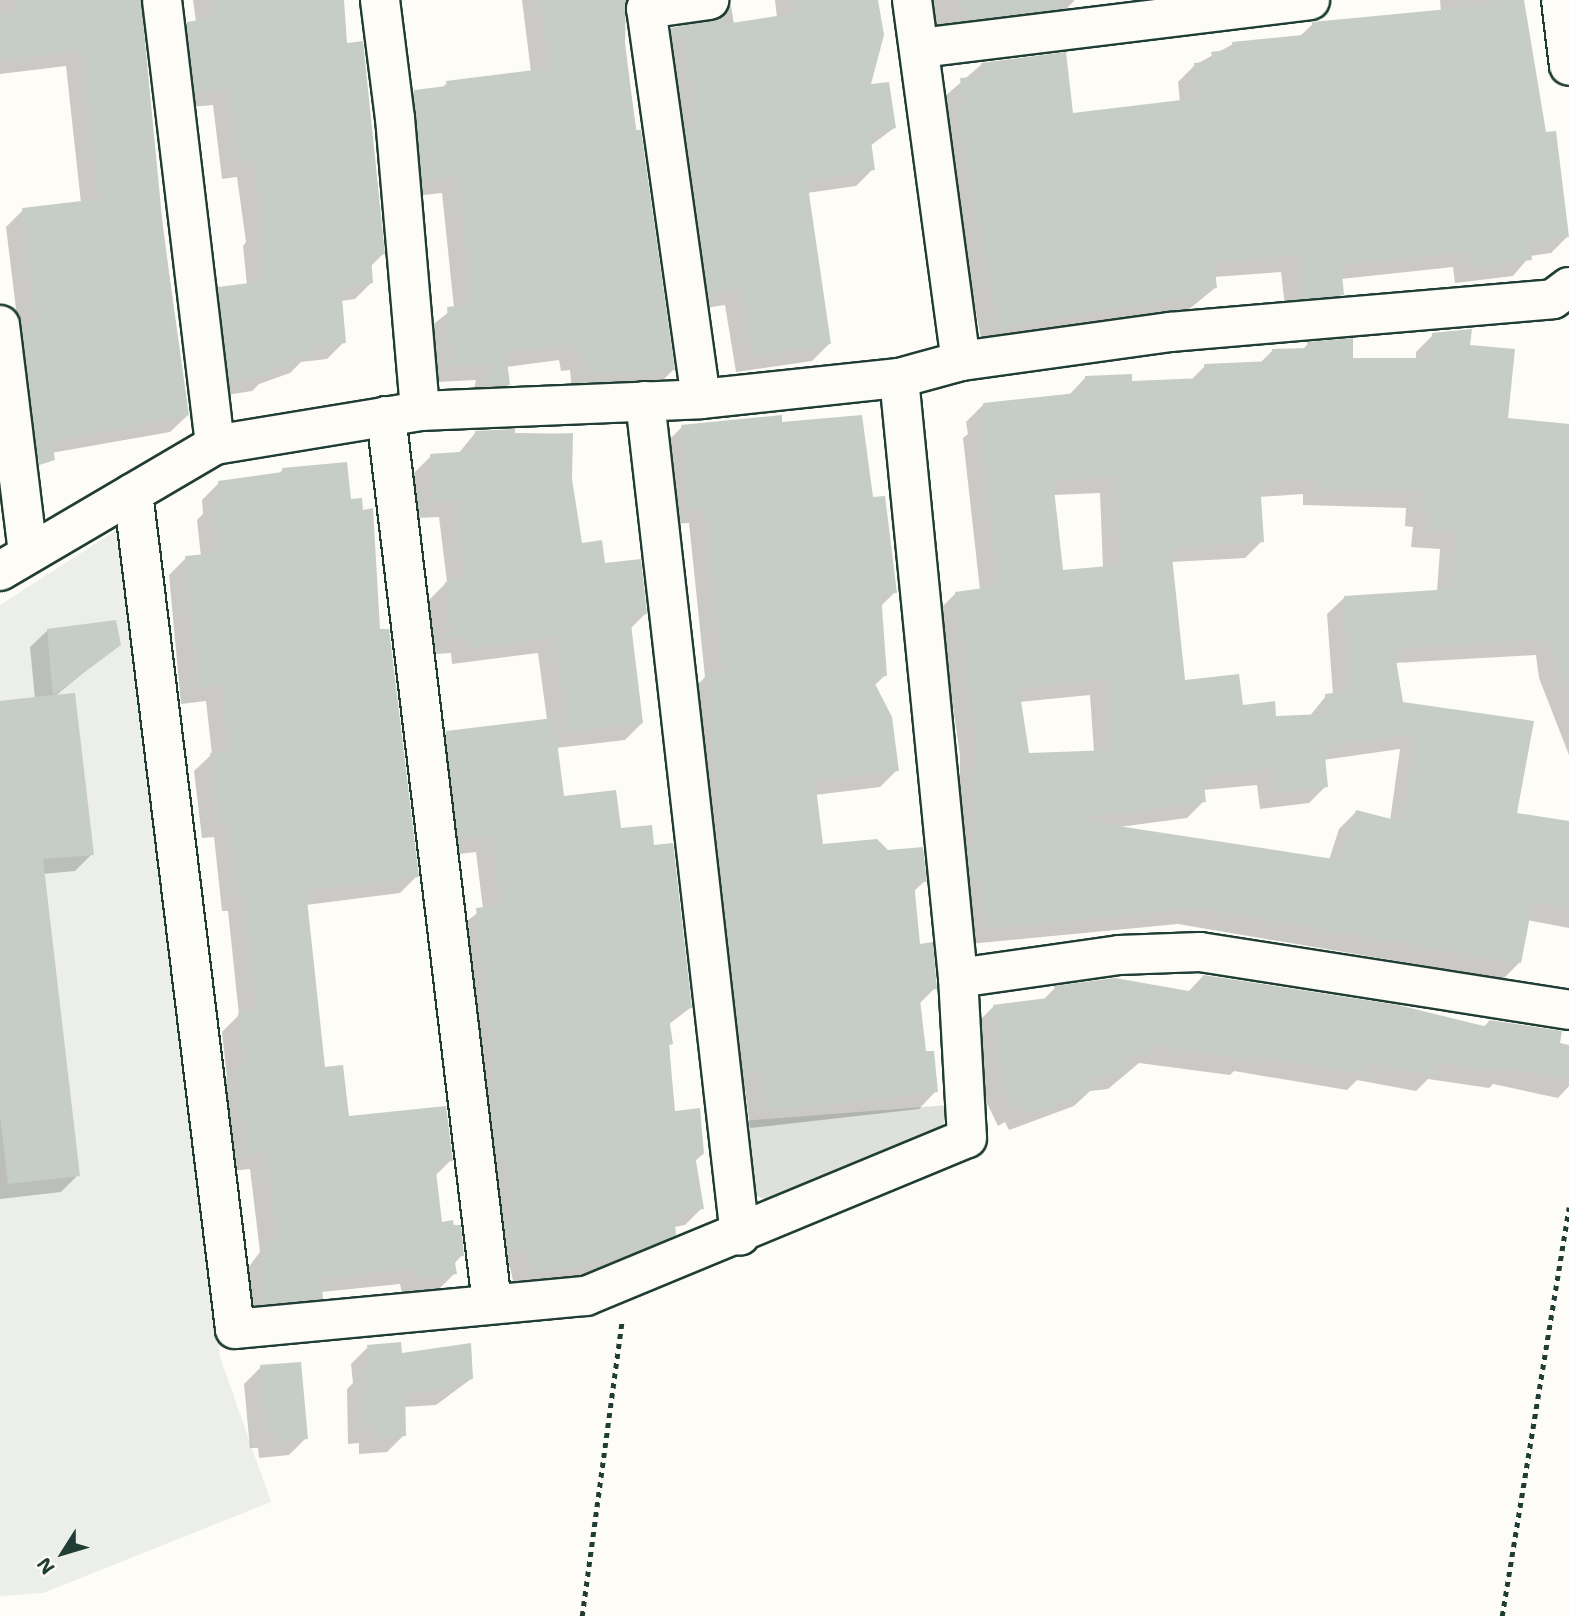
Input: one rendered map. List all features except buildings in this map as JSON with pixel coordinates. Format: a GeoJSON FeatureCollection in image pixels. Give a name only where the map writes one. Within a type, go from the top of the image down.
{"type":"FeatureCollection","features":[{"type":"Feature","properties":{"kind":"street"},"geometry":{"type":"LineString","coordinates":[[162,0],[215,445]]}},
{"type":"Feature","properties":{"kind":"street"},"geometry":{"type":"LineString","coordinates":[[380,0],[395,118],[403,413],[492,1304]]}},
{"type":"Feature","properties":{"kind":"street"},"geometry":{"type":"LineString","coordinates":[[701,399],[646,9],[709,0]]}},
{"type":"Feature","properties":{"kind":"street"},"geometry":{"type":"LineString","coordinates":[[912,0],[961,361]]}},
{"type":"Feature","properties":{"kind":"street"},"geometry":{"type":"LineString","coordinates":[[920,48],[1310,0]]}},
{"type":"Feature","properties":{"kind":"street"},"geometry":{"type":"LineString","coordinates":[[1561,0],[1569,66]]}},
{"type":"Feature","properties":{"kind":"street"},"geometry":{"type":"LineString","coordinates":[[0,325],[14,562],[215,445],[403,413],[701,399],[899,378],[961,361],[1248,324],[1553,299],[1569,287]]}},
{"type":"Feature","properties":{"kind":"street"},"geometry":{"type":"LineString","coordinates":[[133,492],[235,1329],[586,1296],[740,1236],[967,1138],[958,978],[899,378]]}},
{"type":"Feature","properties":{"kind":"street"},"geometry":{"type":"LineString","coordinates":[[645,401],[740,1236]]}},
{"type":"Feature","properties":{"kind":"street"},"geometry":{"type":"LineString","coordinates":[[958,978],[1119,955],[1200,952],[1569,1010]]}},
{"type":"Feature","properties":{"kind":"path"},"geometry":{"type":"LineString","coordinates":[[1502,1616],[1569,1207]]}},
{"type":"Feature","properties":{"kind":"path"},"geometry":{"type":"LineString","coordinates":[[582,1616],[628,1279]]}},
{"type":"Feature","properties":{"kind":"shaded area"},"geometry":{"type":"Polygon","coordinates":[[[126,524],[220,1357],[271,1502],[43,1593],[0,1596],[0,605],[126,524]]]}},
{"type":"Feature","properties":{"kind":"shaded area"},"geometry":{"type":"Polygon","coordinates":[[[948,1105],[941,1135],[772,1202],[752,1194],[741,1121],[948,1105]]]}}]}
